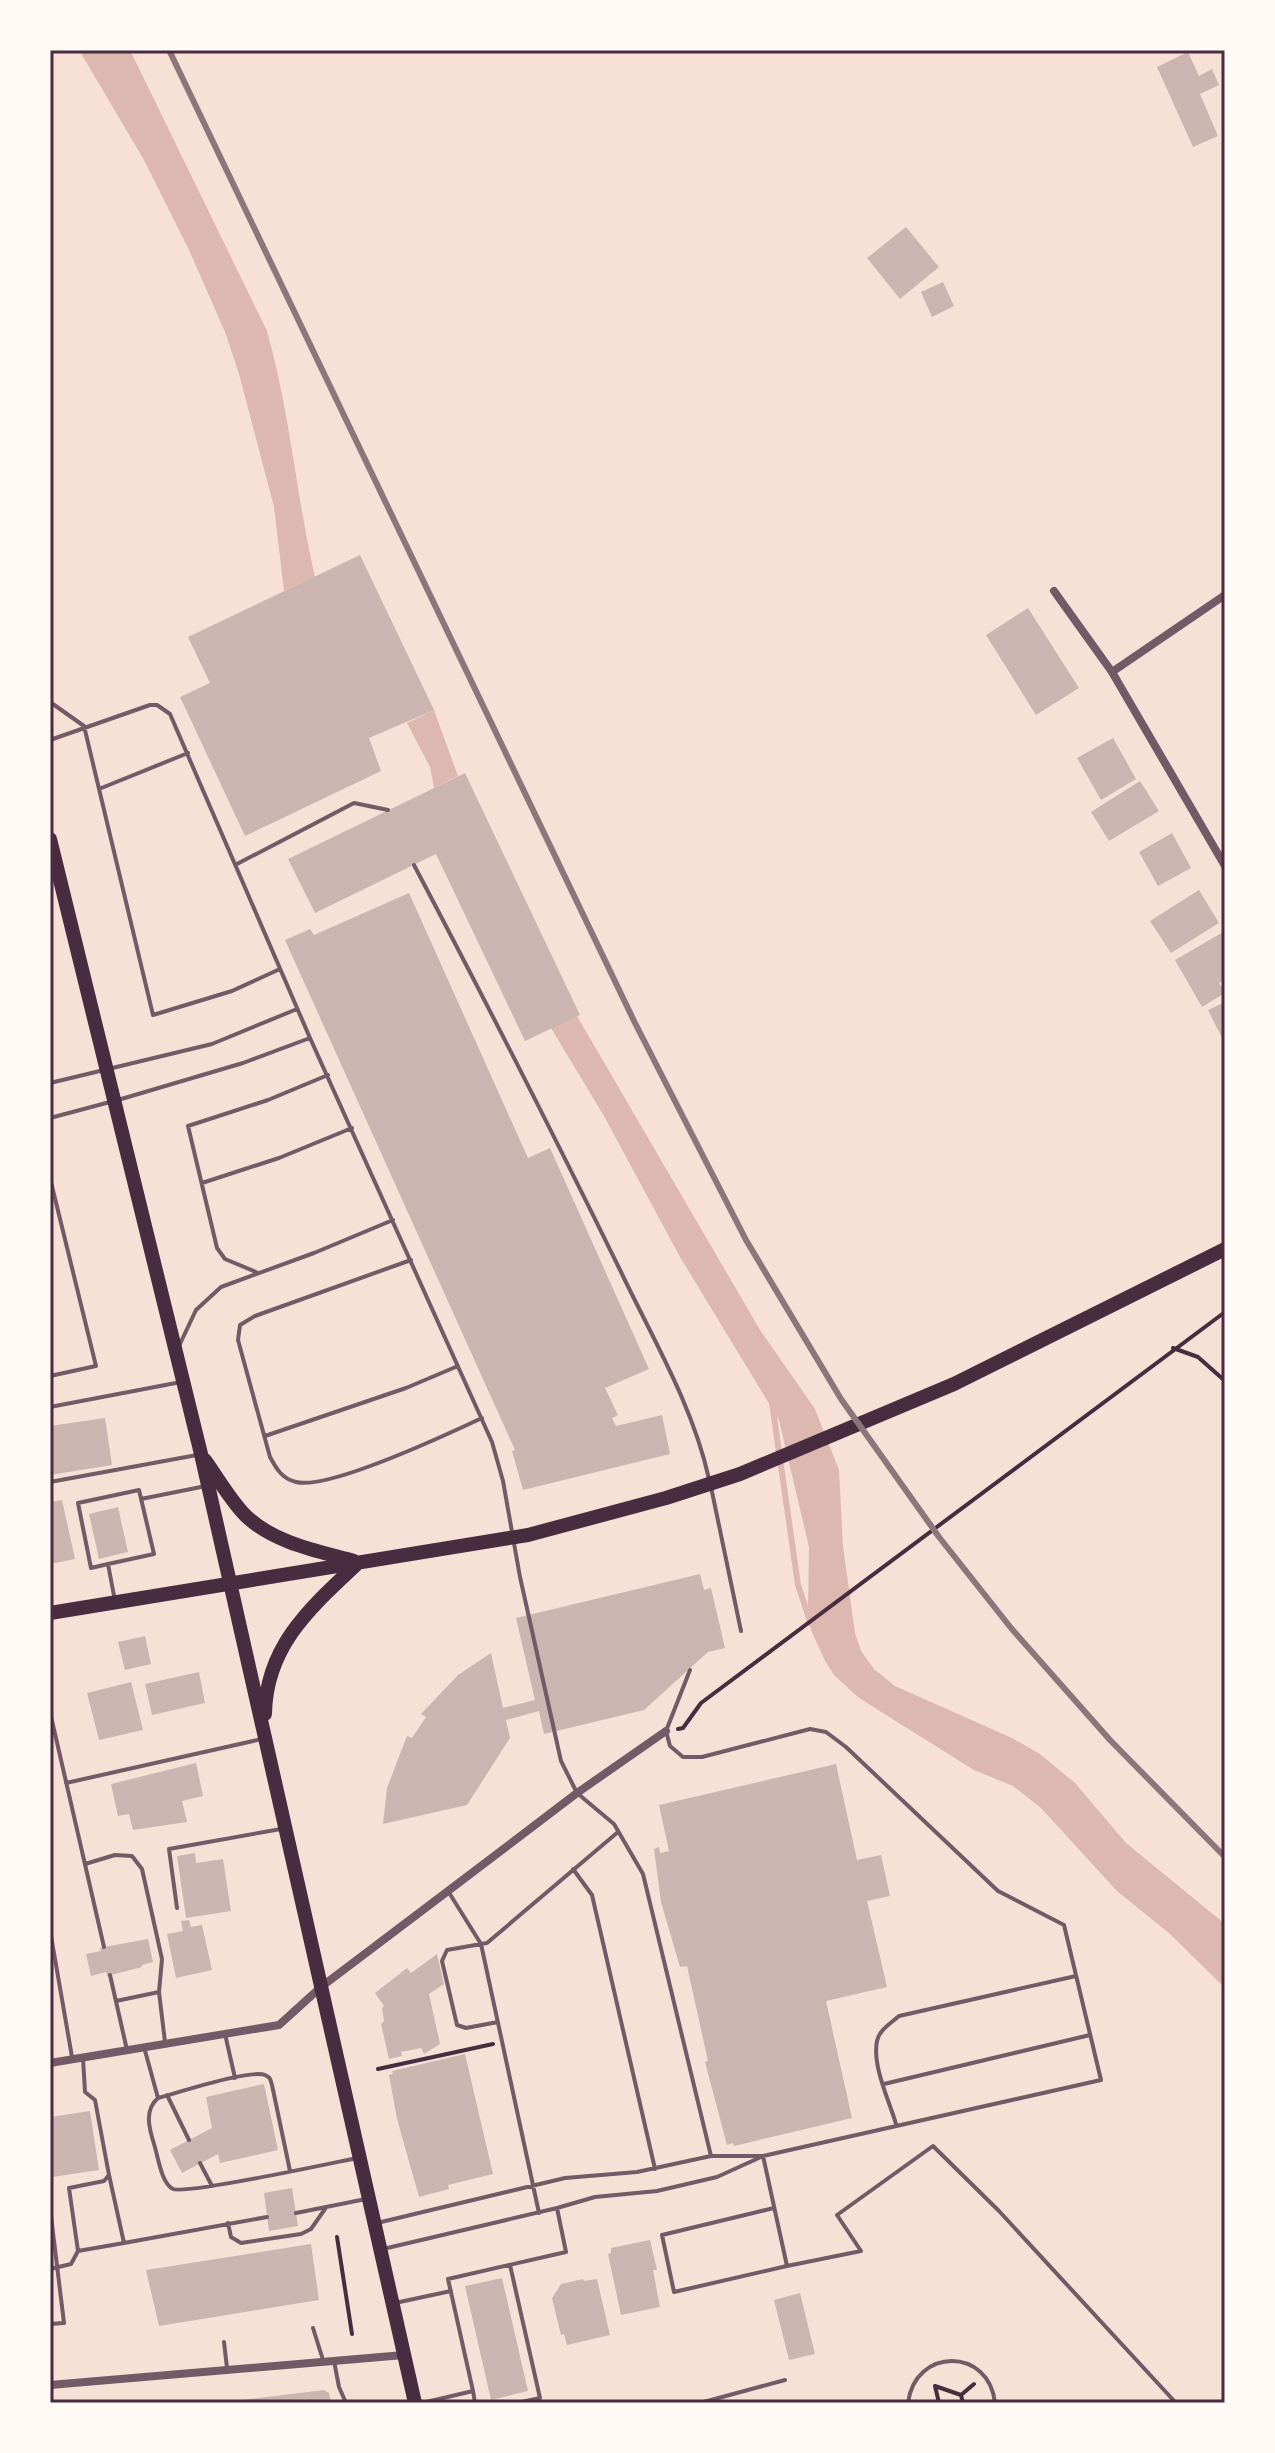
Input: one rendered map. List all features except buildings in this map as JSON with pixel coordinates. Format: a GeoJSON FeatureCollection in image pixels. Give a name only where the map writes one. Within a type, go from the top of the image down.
{"type":"FeatureCollection","features":[{"type":"Feature","properties":{"kind":"main road"},"geometry":{"type":"LineString","coordinates":[[50,839],[201,1454],[415,2403]]}},
{"type":"Feature","properties":{"kind":"main road"},"geometry":{"type":"LineString","coordinates":[[50,1613],[528,1535],[666,1498],[740,1474],[954,1384],[1225,1249]]}},
{"type":"Feature","properties":{"kind":"main road"},"geometry":{"type":"LineString","coordinates":[[201,1454],[245,1515],[262,1528],[298,1545],[358,1563]]}},
{"type":"Feature","properties":{"kind":"main road"},"geometry":{"type":"LineString","coordinates":[[265,1738],[268,1683],[285,1641],[325,1593],[358,1563]]}},
{"type":"Feature","properties":{"kind":"street"},"geometry":{"type":"LineString","coordinates":[[1054,591],[1112,672],[1225,866]]}},
{"type":"Feature","properties":{"kind":"street"},"geometry":{"type":"LineString","coordinates":[[1112,672],[1225,595]]}},
{"type":"Feature","properties":{"kind":"street"},"geometry":{"type":"LineString","coordinates":[[50,2063],[279,2025],[321,1987],[577,1793],[666,1731]]}},
{"type":"Feature","properties":{"kind":"street"},"geometry":{"type":"LineString","coordinates":[[50,2385],[404,2355]]}},
{"type":"Feature","properties":{"kind":"lane"},"geometry":{"type":"LineString","coordinates":[[50,702],[84,726],[153,1015],[232,991],[280,969]]}},
{"type":"Feature","properties":{"kind":"lane"},"geometry":{"type":"LineString","coordinates":[[50,740],[84,726],[157,705],[170,714],[297,1009],[498,1458],[520,1577],[561,1761],[577,1793],[595,1806],[618,1832],[643,1874],[711,2156]]}},
{"type":"Feature","properties":{"kind":"lane"},"geometry":{"type":"LineString","coordinates":[[99,789],[188,753]]}},
{"type":"Feature","properties":{"kind":"lane"},"geometry":{"type":"LineString","coordinates":[[237,864],[354,803],[388,810]]}},
{"type":"Feature","properties":{"kind":"lane"},"geometry":{"type":"LineString","coordinates":[[414,865],[546,1118],[701,1444],[741,1631]]}},
{"type":"Feature","properties":{"kind":"lane"},"geometry":{"type":"LineString","coordinates":[[50,1083],[107,1072],[212,1044],[297,1009]]}},
{"type":"Feature","properties":{"kind":"lane"},"geometry":{"type":"LineString","coordinates":[[50,1118],[243,1063],[310,1038]]}},
{"type":"Feature","properties":{"kind":"lane"},"geometry":{"type":"LineString","coordinates":[[256,1272],[225,1259],[217,1248],[188,1126],[268,1100],[328,1075]]}},
{"type":"Feature","properties":{"kind":"lane"},"geometry":{"type":"LineString","coordinates":[[202,1183],[279,1158],[352,1128]]}},
{"type":"Feature","properties":{"kind":"lane"},"geometry":{"type":"LineString","coordinates":[[50,1178],[96,1366],[50,1376]]}},
{"type":"Feature","properties":{"kind":"lane"},"geometry":{"type":"LineString","coordinates":[[176,1352],[203,1301],[221,1287],[393,1220]]}},
{"type":"Feature","properties":{"kind":"lane"},"geometry":{"type":"LineString","coordinates":[[411,1260],[255,1316],[240,1325],[238,1340],[270,1457],[281,1474],[290,1480],[308,1483],[384,1460],[482,1418]]}},
{"type":"Feature","properties":{"kind":"lane"},"geometry":{"type":"LineString","coordinates":[[264,1436],[406,1388],[458,1366]]}},
{"type":"Feature","properties":{"kind":"lane"},"geometry":{"type":"LineString","coordinates":[[50,1407],[183,1382]]}},
{"type":"Feature","properties":{"kind":"lane"},"geometry":{"type":"LineString","coordinates":[[50,1482],[201,1454]]}},
{"type":"Feature","properties":{"kind":"lane"},"geometry":{"type":"LineString","coordinates":[[141,1499],[208,1486]]}},
{"type":"Feature","properties":{"kind":"lane"},"geometry":{"type":"LineString","coordinates":[[139,1490],[154,1554],[108,1564],[91,1568],[78,1503],[139,1490]]}},
{"type":"Feature","properties":{"kind":"lane"},"geometry":{"type":"LineString","coordinates":[[108,1564],[115,1603]]}},
{"type":"Feature","properties":{"kind":"lane"},"geometry":{"type":"LineString","coordinates":[[380,2250],[595,2197],[657,2191],[717,2177],[763,2156],[1101,2080],[1064,1925],[998,1891],[833,1737],[810,1729],[692,1759],[683,1757],[670,1746],[666,1731],[690,1670]]}},
{"type":"Feature","properties":{"kind":"lane"},"geometry":{"type":"LineString","coordinates":[[50,1712],[104,1947]]}},
{"type":"Feature","properties":{"kind":"lane"},"geometry":{"type":"LineString","coordinates":[[66,1783],[265,1738]]}},
{"type":"Feature","properties":{"kind":"lane"},"geometry":{"type":"LineString","coordinates":[[177,1908],[169,1849],[284,1828]]}},
{"type":"Feature","properties":{"kind":"lane"},"geometry":{"type":"LineString","coordinates":[[498,2022],[466,2028],[457,2025],[442,1961],[447,1950],[487,1943],[618,1832]]}},
{"type":"Feature","properties":{"kind":"lane"},"geometry":{"type":"LineString","coordinates":[[85,1864],[123,1854],[138,1861],[162,1959],[159,1992],[165,2044]]}},
{"type":"Feature","properties":{"kind":"lane"},"geometry":{"type":"LineString","coordinates":[[573,1869],[592,1895],[655,2169]]}},
{"type":"Feature","properties":{"kind":"lane"},"geometry":{"type":"LineString","coordinates":[[448,1891],[481,1944],[539,2213]]}},
{"type":"Feature","properties":{"kind":"lane"},"geometry":{"type":"LineString","coordinates":[[50,1930],[72,2060]]}},
{"type":"Feature","properties":{"kind":"lane"},"geometry":{"type":"LineString","coordinates":[[110,1975],[127,2050]]}},
{"type":"Feature","properties":{"kind":"lane"},"geometry":{"type":"LineString","coordinates":[[897,2125],[878,2064],[877,2040],[899,2016],[1076,1976]]}},
{"type":"Feature","properties":{"kind":"lane"},"geometry":{"type":"LineString","coordinates":[[116,2001],[159,1992]]}},
{"type":"Feature","properties":{"kind":"lane"},"geometry":{"type":"LineString","coordinates":[[225,2034],[235,2078]]}},
{"type":"Feature","properties":{"kind":"lane"},"geometry":{"type":"LineString","coordinates":[[884,2084],[1090,2035]]}},
{"type":"Feature","properties":{"kind":"lane"},"geometry":{"type":"LineString","coordinates":[[144,2047],[158,2098]]}},
{"type":"Feature","properties":{"kind":"lane"},"geometry":{"type":"LineString","coordinates":[[83,2058],[85,2092],[95,2100],[124,2243]]}},
{"type":"Feature","properties":{"kind":"lane"},"geometry":{"type":"LineString","coordinates":[[290,2171],[270,2078],[257,2074],[235,2078],[167,2095],[150,2106],[149,2128],[169,2187],[184,2190],[212,2186],[359,2158]]}},
{"type":"Feature","properties":{"kind":"lane"},"geometry":{"type":"LineString","coordinates":[[167,2095],[189,2140]]}},
{"type":"Feature","properties":{"kind":"lane"},"geometry":{"type":"LineString","coordinates":[[774,2208],[662,2235],[674,2292],[861,2251],[837,2215],[933,2146],[1010,2222],[1176,2403]]}},
{"type":"Feature","properties":{"kind":"lane"},"geometry":{"type":"LineString","coordinates":[[374,2224],[565,2178],[655,2169],[711,2156],[763,2156]]}},
{"type":"Feature","properties":{"kind":"lane"},"geometry":{"type":"LineString","coordinates":[[763,2156],[787,2266]]}},
{"type":"Feature","properties":{"kind":"lane"},"geometry":{"type":"LineString","coordinates":[[200,2163],[212,2186]]}},
{"type":"Feature","properties":{"kind":"lane"},"geometry":{"type":"LineString","coordinates":[[50,2269],[71,2264],[78,2251],[69,2188],[104,2181],[109,2175]]}},
{"type":"Feature","properties":{"kind":"lane"},"geometry":{"type":"LineString","coordinates":[[296,2213],[369,2199]]}},
{"type":"Feature","properties":{"kind":"lane"},"geometry":{"type":"LineString","coordinates":[[50,2208],[64,2323],[50,2324]]}},
{"type":"Feature","properties":{"kind":"lane"},"geometry":{"type":"LineString","coordinates":[[475,2403],[448,2279],[566,2252],[557,2208]]}},
{"type":"Feature","properties":{"kind":"lane"},"geometry":{"type":"LineString","coordinates":[[228,2223],[231,2237],[241,2243],[301,2234],[311,2229],[325,2209]]}},
{"type":"Feature","properties":{"kind":"lane"},"geometry":{"type":"LineString","coordinates":[[78,2251],[267,2217]]}},
{"type":"Feature","properties":{"kind":"lane"},"geometry":{"type":"LineString","coordinates":[[510,2265],[540,2398],[517,2403]]}},
{"type":"Feature","properties":{"kind":"lane"},"geometry":{"type":"LineString","coordinates":[[392,2304],[451,2291]]}},
{"type":"Feature","properties":{"kind":"lane"},"geometry":{"type":"LineString","coordinates":[[313,2328],[323,2362]]}},
{"type":"Feature","properties":{"kind":"lane"},"geometry":{"type":"LineString","coordinates":[[224,2342],[227,2370]]}},
{"type":"Feature","properties":{"kind":"lane"},"geometry":{"type":"LineString","coordinates":[[908,2403],[912,2385],[925,2369],[954,2360],[982,2373],[991,2386],[995,2403]]}},
{"type":"Feature","properties":{"kind":"lane"},"geometry":{"type":"LineString","coordinates":[[334,2361],[346,2403]]}},
{"type":"Feature","properties":{"kind":"lane"},"geometry":{"type":"LineString","coordinates":[[700,2403],[785,2380]]}},
{"type":"Feature","properties":{"kind":"lane"},"geometry":{"type":"LineString","coordinates":[[422,2403],[473,2391]]}},
{"type":"Feature","properties":{"kind":"path"},"geometry":{"type":"LineString","coordinates":[[701,1703],[1225,1312]]}},
{"type":"Feature","properties":{"kind":"path"},"geometry":{"type":"LineString","coordinates":[[1173,1348],[1198,1357],[1225,1381]]}},
{"type":"Feature","properties":{"kind":"path"},"geometry":{"type":"LineString","coordinates":[[378,2069],[502,2042]]}},
{"type":"Feature","properties":{"kind":"path"},"geometry":{"type":"LineString","coordinates":[[337,2237],[352,2334]]}},
{"type":"Feature","properties":{"kind":"path"},"geometry":{"type":"LineString","coordinates":[[939,2403],[935,2386],[961,2395],[963,2403]]}},
{"type":"Feature","properties":{"kind":"shaded area"},"geometry":{"type":"Polygon","coordinates":[[[79,50],[130,50],[267,331],[282,392],[315,577],[284,591],[274,507],[225,332],[144,160],[79,50]]]}},
{"type":"Feature","properties":{"kind":"shaded area"},"geometry":{"type":"Polygon","coordinates":[[[434,710],[458,776],[434,788],[430,767],[407,723],[434,710]]]}},
{"type":"Feature","properties":{"kind":"shaded area"},"geometry":{"type":"Polygon","coordinates":[[[577,1016],[760,1330],[815,1409],[839,1470],[843,1546],[855,1633],[861,1651],[874,1669],[895,1686],[1012,1738],[1040,1754],[1075,1783],[1126,1843],[1225,1924],[1225,1988],[1170,1934],[1117,1891],[1041,1808],[1013,1786],[974,1770],[859,1698],[834,1675],[811,1630],[808,1606],[809,1547],[779,1420],[680,1257],[604,1116],[551,1028],[577,1016]]]}},
{"type":"Feature","properties":{"kind":"waterway"},"geometry":{"type":"LineString","coordinates":[[772,1403],[798,1585],[811,1624]]}},
{"type":"Feature","properties":{"kind":"railway"},"geometry":{"type":"LineString","coordinates":[[169,50],[635,1023],[746,1240],[841,1399],[939,1537],[1011,1628],[1110,1740],[1225,1857]]}}]}
